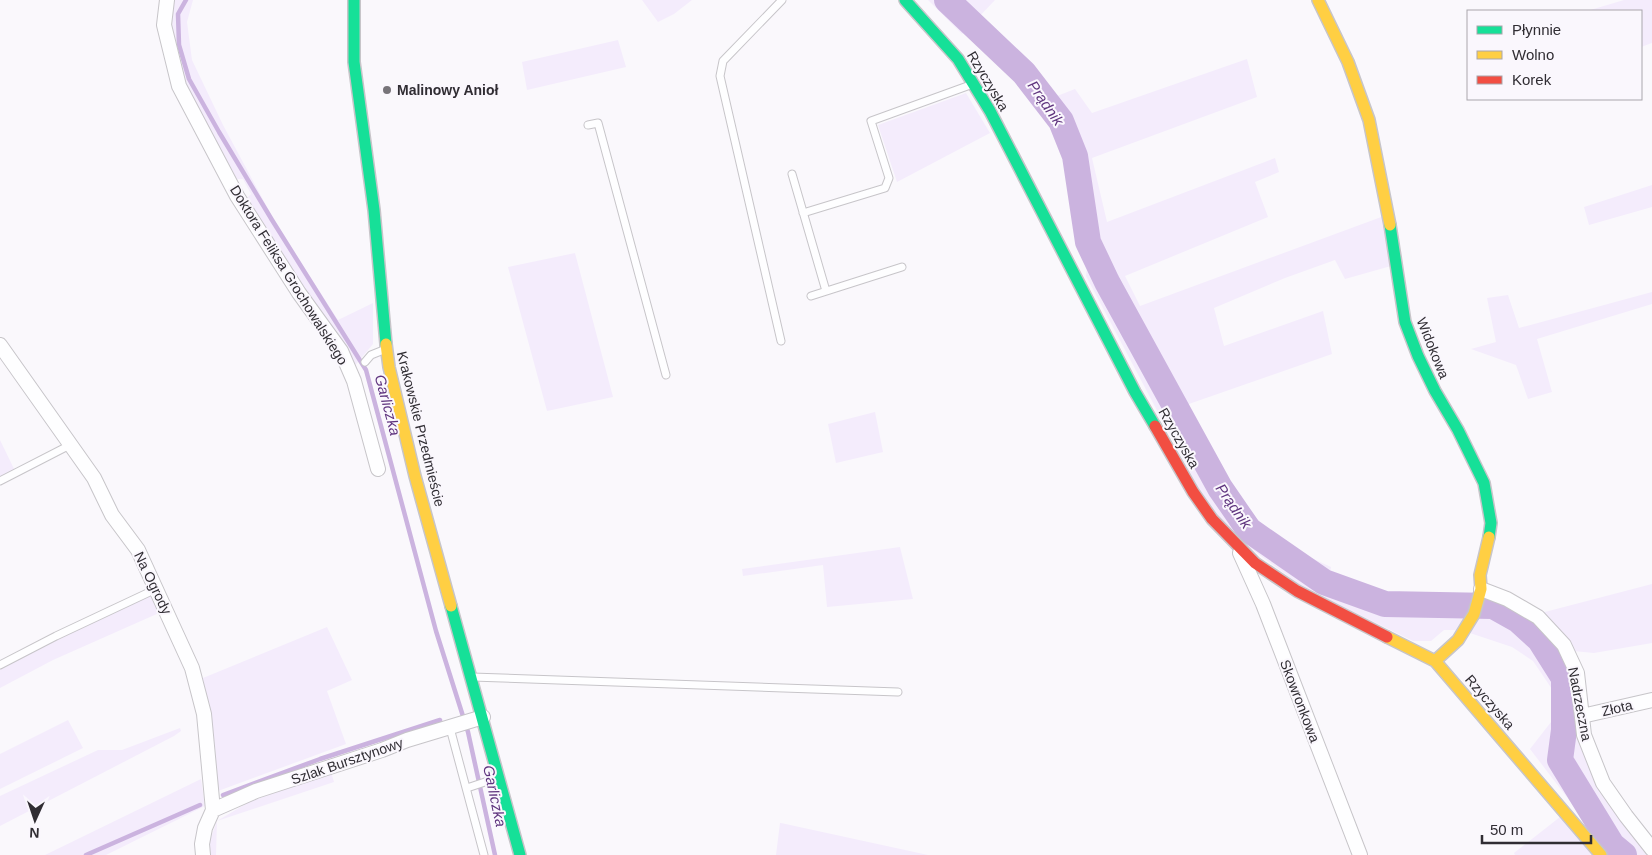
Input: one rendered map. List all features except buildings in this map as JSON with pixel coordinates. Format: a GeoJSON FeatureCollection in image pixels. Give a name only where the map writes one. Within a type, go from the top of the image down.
{"type":"FeatureCollection","features":[{"type":"Feature","properties":{"kind":"street","name":"Doktora Feliksa Grochowalskiego"},"geometry":{"type":"LineString","coordinates":[[168,0],[164,25],[179,86],[237,196],[299,294],[357,376],[378,470]]}},
{"type":"Feature","properties":{"kind":"street","name":"Krakowskie Przedmieście"},"geometry":{"type":"LineString","coordinates":[[354,0],[354,62],[374,210],[388,367],[404,434],[472,677],[465,723],[494,779],[520,855]]}},
{"type":"Feature","properties":{"kind":"street","name":"Rzyczyska"},"geometry":{"type":"LineString","coordinates":[[905,0],[958,59],[990,111],[1135,392],[1192,492],[1212,519],[1255,562],[1297,591],[1435,661],[1601,855]]}},
{"type":"Feature","properties":{"kind":"street","name":"Widokowa"},"geometry":{"type":"LineString","coordinates":[[1318,0],[1348,62],[1369,120],[1387,209],[1406,322],[1418,356],[1484,483],[1490,523],[1486,553],[1480,575],[1480,593],[1474,614],[1458,640],[1435,661]]}},
{"type":"Feature","properties":{"kind":"street","name":"Na Ogrody"},"geometry":{"type":"LineString","coordinates":[[0,346],[94,478],[112,515],[138,550],[175,628],[194,677],[204,714],[212,810],[205,828],[202,844],[203,855]]}},
{"type":"Feature","properties":{"kind":"street","name":"Skowronkowa"},"geometry":{"type":"LineString","coordinates":[[1238,547],[1263,604],[1360,855]]}},
{"type":"Feature","properties":{"kind":"street","name":"Nadrzeczna"},"geometry":{"type":"LineString","coordinates":[[1480,593],[1507,598],[1538,617],[1564,645],[1577,674],[1584,735],[1604,783],[1626,816],[1652,849]]}},
{"type":"Feature","properties":{"kind":"street","name":"Złota"},"geometry":{"type":"LineString","coordinates":[[1582,716],[1652,700]]}},
{"type":"Feature","properties":{"kind":"street","name":"Szlak Bursztynowy"},"geometry":{"type":"LineString","coordinates":[[212,810],[256,791],[382,750],[406,740],[465,723]]}},
{"type":"Feature","properties":{"kind":"lane"},"geometry":{"type":"LineString","coordinates":[[781,341],[720,76],[723,61],[782,0]]}},
{"type":"Feature","properties":{"kind":"lane"},"geometry":{"type":"LineString","coordinates":[[803,213],[884,188],[889,178],[871,121],[973,84]]}},
{"type":"Feature","properties":{"kind":"lane"},"geometry":{"type":"LineString","coordinates":[[588,125],[598,123],[666,376]]}},
{"type":"Feature","properties":{"kind":"lane"},"geometry":{"type":"LineString","coordinates":[[792,174],[826,291]]}},
{"type":"Feature","properties":{"kind":"lane"},"geometry":{"type":"LineString","coordinates":[[811,296],[902,267]]}},
{"type":"Feature","properties":{"kind":"lane"},"geometry":{"type":"LineString","coordinates":[[365,362],[371,356],[386,349]]}},
{"type":"Feature","properties":{"kind":"lane"},"geometry":{"type":"LineString","coordinates":[[0,481],[70,445]]}},
{"type":"Feature","properties":{"kind":"lane"},"geometry":{"type":"LineString","coordinates":[[0,665],[56,636],[156,589]]}},
{"type":"Feature","properties":{"kind":"lane"},"geometry":{"type":"LineString","coordinates":[[472,677],[898,692]]}},
{"type":"Feature","properties":{"kind":"lane"},"geometry":{"type":"LineString","coordinates":[[465,723],[470,787],[484,855]]}},
{"type":"Feature","properties":{"kind":"lane"},"geometry":{"type":"LineString","coordinates":[[470,787],[494,779]]}},
{"type":"Feature","properties":{"kind":"shaded area"},"geometry":{"type":"Polygon","coordinates":[[[173,0],[193,0],[187,22],[192,60],[223,125],[275,222],[338,320],[373,303],[373,344],[353,368],[247,198],[251,194],[243,179],[237,179],[183,83],[174,52],[171,19],[173,0]]]}},
{"type":"Feature","properties":{"kind":"shaded area"},"geometry":{"type":"Polygon","coordinates":[[[642,0],[692,0],[674,14],[658,22],[642,0]]]}},
{"type":"Feature","properties":{"kind":"shaded area"},"geometry":{"type":"Polygon","coordinates":[[[928,0],[995,0],[976,20],[1011,57],[998,62],[966,31],[962,34],[928,0]]]}},
{"type":"Feature","properties":{"kind":"shaded area"},"geometry":{"type":"Polygon","coordinates":[[[1624,0],[1652,0],[1652,43],[1642,47],[1642,10],[1590,10],[1624,0]]]}},
{"type":"Feature","properties":{"kind":"shaded area"},"geometry":{"type":"Polygon","coordinates":[[[618,40],[626,67],[527,90],[522,62],[618,40]]]}},
{"type":"Feature","properties":{"kind":"shaded area"},"geometry":{"type":"Polygon","coordinates":[[[1247,59],[1257,97],[1092,158],[1107,222],[1275,158],[1279,172],[1255,182],[1268,217],[1125,276],[1140,306],[1384,216],[1391,266],[1345,279],[1335,260],[1285,278],[1214,308],[1224,346],[1323,311],[1332,354],[1186,405],[1241,502],[1260,522],[1294,550],[1331,567],[1330,574],[1359,589],[1502,620],[1542,641],[1563,662],[1576,694],[1580,738],[1600,793],[1652,855],[1611,855],[1530,749],[1551,722],[1554,692],[1533,661],[1512,647],[1461,630],[1444,630],[1431,641],[1413,641],[1302,587],[1245,544],[1208,507],[1086,276],[1088,259],[1073,172],[1065,139],[1044,102],[1034,103],[1016,73],[1029,67],[1039,83],[1052,98],[1075,89],[1092,113],[1247,59]]]}},
{"type":"Feature","properties":{"kind":"shaded area"},"geometry":{"type":"Polygon","coordinates":[[[966,93],[990,133],[897,182],[878,125],[966,93]]]}},
{"type":"Feature","properties":{"kind":"shaded area"},"geometry":{"type":"Polygon","coordinates":[[[1652,185],[1652,207],[1589,225],[1584,207],[1652,185]]]}},
{"type":"Feature","properties":{"kind":"shaded area"},"geometry":{"type":"Polygon","coordinates":[[[575,253],[613,397],[547,411],[508,267],[575,253]]]}},
{"type":"Feature","properties":{"kind":"shaded area"},"geometry":{"type":"Polygon","coordinates":[[[1652,292],[1652,304],[1537,339],[1552,392],[1528,399],[1516,365],[1471,349],[1496,342],[1487,298],[1508,295],[1519,328],[1652,292]]]}},
{"type":"Feature","properties":{"kind":"shaded area"},"geometry":{"type":"Polygon","coordinates":[[[875,412],[883,452],[836,463],[828,424],[875,412]]]}},
{"type":"Feature","properties":{"kind":"shaded area"},"geometry":{"type":"Polygon","coordinates":[[[0,440],[17,475],[0,484],[0,440]]]}},
{"type":"Feature","properties":{"kind":"shaded area"},"geometry":{"type":"Polygon","coordinates":[[[900,547],[913,599],[827,607],[823,565],[743,576],[742,569],[900,547]]]}},
{"type":"Feature","properties":{"kind":"shaded area"},"geometry":{"type":"Polygon","coordinates":[[[1652,584],[1652,643],[1594,653],[1573,651],[1541,613],[1652,584]]]}},
{"type":"Feature","properties":{"kind":"shaded area"},"geometry":{"type":"Polygon","coordinates":[[[149,593],[159,613],[53,660],[0,688],[0,665],[149,593]]]}},
{"type":"Feature","properties":{"kind":"shaded area"},"geometry":{"type":"Polygon","coordinates":[[[327,627],[352,680],[327,691],[346,744],[218,791],[215,746],[203,678],[327,627]]]}},
{"type":"Feature","properties":{"kind":"shaded area"},"geometry":{"type":"Polygon","coordinates":[[[68,720],[83,748],[0,789],[0,754],[68,720]]]}},
{"type":"Feature","properties":{"kind":"shaded area"},"geometry":{"type":"Polygon","coordinates":[[[180,728],[181,731],[174,736],[0,826],[0,796],[98,750],[122,750],[180,728]]]}},
{"type":"Feature","properties":{"kind":"shaded area"},"geometry":{"type":"Polygon","coordinates":[[[331,772],[334,782],[217,821],[249,802],[331,772]]]}},
{"type":"Feature","properties":{"kind":"shaded area"},"geometry":{"type":"Polygon","coordinates":[[[201,779],[205,806],[106,855],[45,855],[201,779]]]}},
{"type":"Feature","properties":{"kind":"shaded area"},"geometry":{"type":"Polygon","coordinates":[[[1560,817],[1593,855],[1515,855],[1514,853],[1560,817]]]}},
{"type":"Feature","properties":{"kind":"shaded area"},"geometry":{"type":"Polygon","coordinates":[[[217,821],[216,855],[211,855],[209,843],[217,821]]]}},
{"type":"Feature","properties":{"kind":"shaded area"},"geometry":{"type":"Polygon","coordinates":[[[781,823],[928,855],[776,855],[781,823]]]}},
{"type":"Feature","properties":{"kind":"waterway","name":"Garliczka"},"geometry":{"type":"LineString","coordinates":[[186,0],[178,14],[179,45],[189,79],[272,220],[366,370],[436,631],[468,732],[495,855]]}},
{"type":"Feature","properties":{"kind":"waterway","name":"Prądnik"},"geometry":{"type":"LineString","coordinates":[[947,0],[1024,73],[1061,121],[1075,156],[1088,242],[1107,282],[1220,488],[1249,530],[1324,582],[1385,604],[1493,606],[1518,620],[1540,640],[1564,678],[1564,730],[1560,760],[1612,845],[1624,855]]}},
{"type":"Feature","properties":{"kind":"waterway"},"geometry":{"type":"LineString","coordinates":[[223,795],[320,759],[440,720]]}},
{"type":"Feature","properties":{"kind":"waterway"},"geometry":{"type":"LineString","coordinates":[[86,855],[200,805]]}},
{"type":"Feature","properties":{"kind":"traffic: fast"},"geometry":{"type":"LineString","coordinates":[[354,0],[354,62],[374,210],[386,344]]}},
{"type":"Feature","properties":{"kind":"traffic: fast"},"geometry":{"type":"LineString","coordinates":[[905,0],[958,59],[990,111],[1135,392],[1155,426]]}},
{"type":"Feature","properties":{"kind":"traffic: fast"},"geometry":{"type":"LineString","coordinates":[[1390,225],[1405,322],[1418,356],[1435,391],[1458,430],[1484,483],[1491,523],[1489,537]]}},
{"type":"Feature","properties":{"kind":"traffic: fast"},"geometry":{"type":"LineString","coordinates":[[451,606],[520,855]]}},
{"type":"Feature","properties":{"kind":"traffic: slow"},"geometry":{"type":"LineString","coordinates":[[1318,0],[1348,62],[1369,120],[1390,225]]}},
{"type":"Feature","properties":{"kind":"traffic: slow"},"geometry":{"type":"LineString","coordinates":[[386,344],[389,367],[415,476],[451,606]]}},
{"type":"Feature","properties":{"kind":"traffic: slow"},"geometry":{"type":"LineString","coordinates":[[1435,661],[1458,640],[1474,614],[1481,589],[1480,575],[1489,537]]}},
{"type":"Feature","properties":{"kind":"traffic: slow"},"geometry":{"type":"LineString","coordinates":[[1387,637],[1435,661],[1601,855]]}},
{"type":"Feature","properties":{"kind":"traffic: jam"},"geometry":{"type":"LineString","coordinates":[[1155,426],[1193,492],[1212,519],[1255,563],[1297,591],[1387,637]]}},
{"type":"Feature","properties":{"kind":"place","name":"Malinowy Anioł"},"geometry":{"type":"Point","coordinates":[387,90]}}]}
